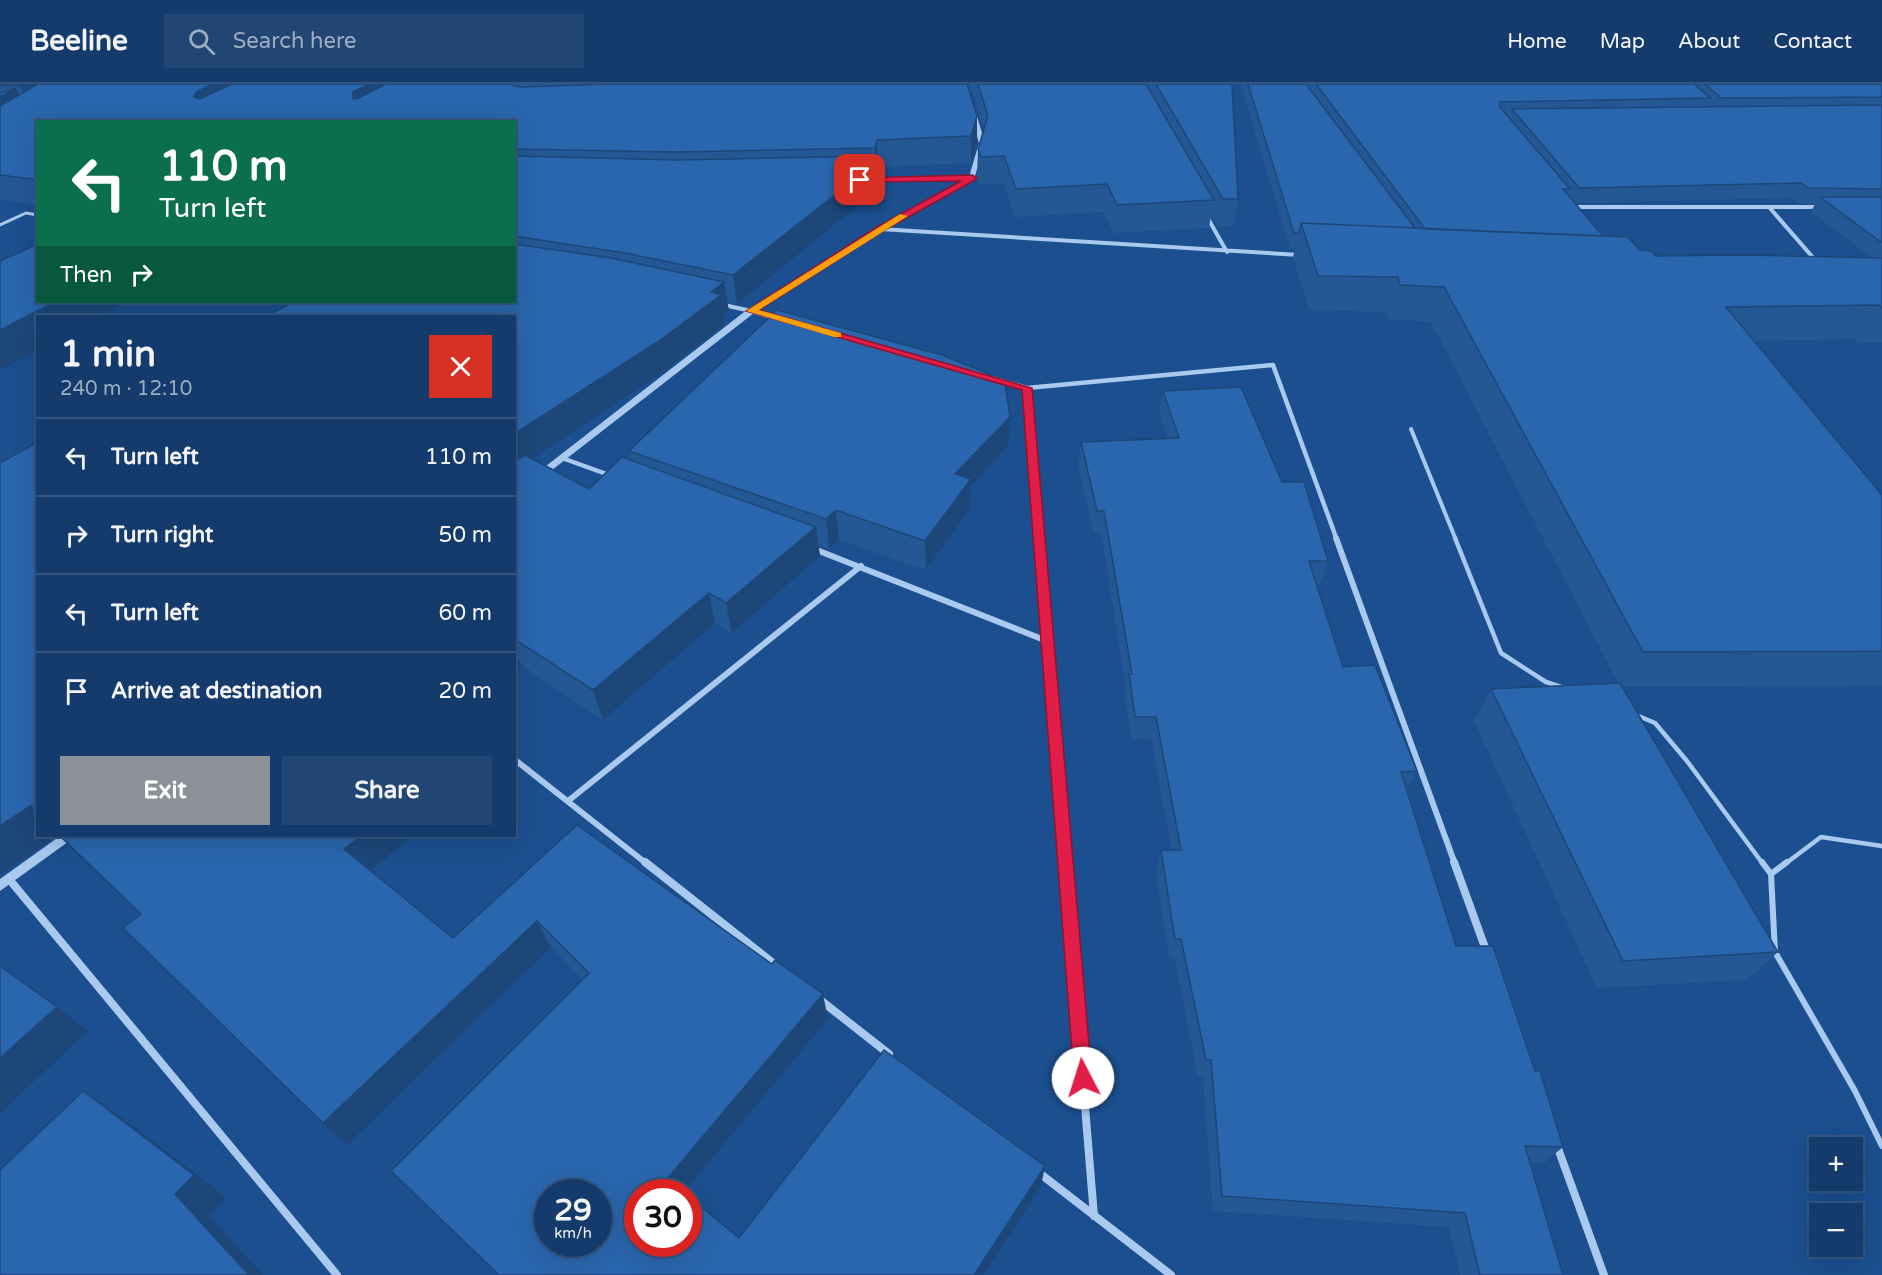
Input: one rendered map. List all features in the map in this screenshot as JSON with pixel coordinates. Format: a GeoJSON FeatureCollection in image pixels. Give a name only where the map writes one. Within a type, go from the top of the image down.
{"type":"FeatureCollection","features":[{"type":"Feature","properties":{"kind":"street"},"geometry":{"type":"LineString","coordinates":[[530,482],[751,311],[880,229],[972,178],[982,143],[971,104]]}},
{"type":"Feature","properties":{"kind":"street"},"geometry":{"type":"LineString","coordinates":[[856,180],[972,178]]}},
{"type":"Feature","properties":{"kind":"street"},"geometry":{"type":"LineString","coordinates":[[1563,198],[1577,215]]}},
{"type":"Feature","properties":{"kind":"street"},"geometry":{"type":"LineString","coordinates":[[1571,207],[1826,207]]}},
{"type":"Feature","properties":{"kind":"street"},"geometry":{"type":"LineString","coordinates":[[1769,207],[1821,267]]}},
{"type":"Feature","properties":{"kind":"street"},"geometry":{"type":"LineString","coordinates":[[1204,212],[1227,252]]}},
{"type":"Feature","properties":{"kind":"street"},"geometry":{"type":"LineString","coordinates":[[880,229],[1227,252],[1309,255]]}},
{"type":"Feature","properties":{"kind":"street"},"geometry":{"type":"LineString","coordinates":[[751,311],[785,320]]}},
{"type":"Feature","properties":{"kind":"street"},"geometry":{"type":"LineString","coordinates":[[981,375],[1027,388],[1273,364],[1489,960]]}},
{"type":"Feature","properties":{"kind":"street"},"geometry":{"type":"LineString","coordinates":[[1027,388],[1094,1216]]}},
{"type":"Feature","properties":{"kind":"street"},"geometry":{"type":"LineString","coordinates":[[562,458],[617,478]]}},
{"type":"Feature","properties":{"kind":"street"},"geometry":{"type":"LineString","coordinates":[[805,546],[861,566],[1047,641]]}},
{"type":"Feature","properties":{"kind":"street"},"geometry":{"type":"LineString","coordinates":[[568,801],[861,566]]}},
{"type":"Feature","properties":{"kind":"street"},"geometry":{"type":"LineString","coordinates":[[516,761],[784,972]]}},
{"type":"Feature","properties":{"kind":"street"},"geometry":{"type":"LineString","coordinates":[[67,837],[4,882],[337,1275]]}},
{"type":"Feature","properties":{"kind":"street"},"geometry":{"type":"LineString","coordinates":[[812,994],[897,1060]]}},
{"type":"Feature","properties":{"kind":"street"},"geometry":{"type":"LineString","coordinates":[[1555,1140],[1604,1275]]}},
{"type":"Feature","properties":{"kind":"street"},"geometry":{"type":"LineString","coordinates":[[1028,1164],[1171,1275]]}},
{"type":"Feature","properties":{"kind":"lane"},"geometry":{"type":"LineString","coordinates":[[0,225],[26,213],[36,215]]}},
{"type":"Feature","properties":{"kind":"lane"},"geometry":{"type":"LineString","coordinates":[[717,303],[751,311]]}},
{"type":"Feature","properties":{"kind":"lane"},"geometry":{"type":"LineString","coordinates":[[1411,429],[1501,653],[1546,682],[1574,690]]}},
{"type":"Feature","properties":{"kind":"lane"},"geometry":{"type":"LineString","coordinates":[[1635,715],[1655,723],[1687,761],[1771,874],[1775,952],[1855,1090],[1882,1146]]}},
{"type":"Feature","properties":{"kind":"lane"},"geometry":{"type":"LineString","coordinates":[[1771,874],[1821,837],[1882,846]]}},
{"type":"Feature","properties":{"kind":"building"},"geometry":{"type":"Polygon","coordinates":[[[0,84],[24,84],[20,86],[0,84]]]}},
{"type":"Feature","properties":{"kind":"building"},"geometry":{"type":"Polygon","coordinates":[[[38,84],[213,84],[196,92],[194,97],[200,99],[232,84],[369,84],[353,92],[353,99],[357,99],[386,84],[510,84],[520,87],[611,84],[967,84],[977,116],[971,136],[877,140],[875,148],[676,152],[516,149],[516,120],[36,120],[36,180],[0,175],[0,106],[38,84]]]}},
{"type":"Feature","properties":{"kind":"building"},"geometry":{"type":"Polygon","coordinates":[[[978,84],[1146,84],[1214,200],[1117,205],[1107,184],[1016,189],[1004,156],[981,157],[978,149],[988,116],[978,84]]]}},
{"type":"Feature","properties":{"kind":"building"},"geometry":{"type":"Polygon","coordinates":[[[1156,84],[1232,84],[1238,199],[1223,199],[1156,84]]]}},
{"type":"Feature","properties":{"kind":"building"},"geometry":{"type":"Polygon","coordinates":[[[1248,84],[1306,84],[1415,228],[1301,223],[1299,233],[1294,233],[1248,84]]]}},
{"type":"Feature","properties":{"kind":"building"},"geometry":{"type":"Polygon","coordinates":[[[1316,84],[1694,84],[1710,98],[1500,102],[1500,107],[1570,189],[1563,189],[1603,236],[1425,229],[1316,84]]]}},
{"type":"Feature","properties":{"kind":"building"},"geometry":{"type":"Polygon","coordinates":[[[1705,84],[1882,84],[1882,97],[1721,98],[1705,84]]]}},
{"type":"Feature","properties":{"kind":"building"},"geometry":{"type":"Polygon","coordinates":[[[16,88],[0,97],[0,93],[16,88]]]}},
{"type":"Feature","properties":{"kind":"building"},"geometry":{"type":"Polygon","coordinates":[[[1882,105],[1882,189],[1808,188],[1801,183],[1579,188],[1512,109],[1882,105]]]}},
{"type":"Feature","properties":{"kind":"building"},"geometry":{"type":"Polygon","coordinates":[[[516,156],[676,160],[873,156],[868,178],[858,177],[733,275],[625,253],[516,236],[516,156]]]}},
{"type":"Feature","properties":{"kind":"building"},"geometry":{"type":"Polygon","coordinates":[[[1820,197],[1882,197],[1882,242],[1881,242],[1820,197]]]}},
{"type":"Feature","properties":{"kind":"building"},"geometry":{"type":"Polygon","coordinates":[[[1301,223],[1628,237],[1640,250],[1652,251],[1655,256],[1882,258],[1882,308],[1878,305],[1726,307],[1882,495],[1882,651],[1643,652],[1444,287],[1400,285],[1398,277],[1318,276],[1301,223]]]}},
{"type":"Feature","properties":{"kind":"building"},"geometry":{"type":"Polygon","coordinates":[[[516,244],[611,258],[724,282],[711,292],[721,295],[656,343],[516,433],[516,315],[268,315],[291,303],[516,303],[516,244]]]}},
{"type":"Feature","properties":{"kind":"building"},"geometry":{"type":"Polygon","coordinates":[[[36,245],[36,303],[53,303],[0,330],[0,261],[36,245]]]}},
{"type":"Feature","properties":{"kind":"building"},"geometry":{"type":"Polygon","coordinates":[[[777,310],[942,355],[987,373],[1005,385],[1010,417],[955,474],[971,479],[925,541],[836,510],[826,519],[629,451],[777,310]]]}},
{"type":"Feature","properties":{"kind":"building"},"geometry":{"type":"Polygon","coordinates":[[[1241,387],[1282,482],[1304,482],[1328,561],[1309,561],[1343,667],[1375,665],[1417,771],[1401,772],[1456,946],[1493,946],[1535,1071],[1540,1071],[1563,1147],[1525,1146],[1563,1275],[1480,1275],[1465,1213],[1222,1196],[1211,1060],[1206,1060],[1181,939],[1175,939],[1161,850],[1181,850],[1156,717],[1135,717],[1129,674],[1132,674],[1104,511],[1097,511],[1081,442],[1179,438],[1163,391],[1241,387]]]}},
{"type":"Feature","properties":{"kind":"building"},"geometry":{"type":"Polygon","coordinates":[[[36,443],[36,806],[30,806],[0,826],[0,463],[36,443]]]}},
{"type":"Feature","properties":{"kind":"building"},"geometry":{"type":"Polygon","coordinates":[[[525,455],[589,489],[622,457],[816,527],[726,603],[709,593],[593,690],[516,640],[516,462],[525,455]]]}},
{"type":"Feature","properties":{"kind":"building"},"geometry":{"type":"Polygon","coordinates":[[[1620,683],[1778,952],[1623,961],[1491,689],[1620,683]]]}},
{"type":"Feature","properties":{"kind":"building"},"geometry":{"type":"Polygon","coordinates":[[[577,825],[772,964],[775,960],[823,994],[669,1179],[624,1179],[624,1257],[702,1257],[702,1208],[739,1238],[884,1050],[1045,1166],[974,1275],[499,1275],[391,1171],[589,973],[537,921],[323,1123],[123,928],[141,914],[61,837],[360,837],[344,849],[453,938],[577,825]]]}},
{"type":"Feature","properties":{"kind":"building"},"geometry":{"type":"Polygon","coordinates":[[[0,966],[57,1007],[0,1058],[0,966]]]}},
{"type":"Feature","properties":{"kind":"building"},"geometry":{"type":"Polygon","coordinates":[[[83,1091],[194,1175],[175,1194],[249,1275],[0,1275],[0,1170],[83,1091]]]}},
{"type":"Feature","properties":{"kind":"slow traffic"},"geometry":{"type":"LineString","coordinates":[[838,335],[751,311],[904,216]]}},
{"type":"Feature","properties":{"kind":"route"},"geometry":{"type":"LineString","coordinates":[[860,180],[972,178],[880,229],[751,311],[1027,388],[1083,1078]]}}]}
